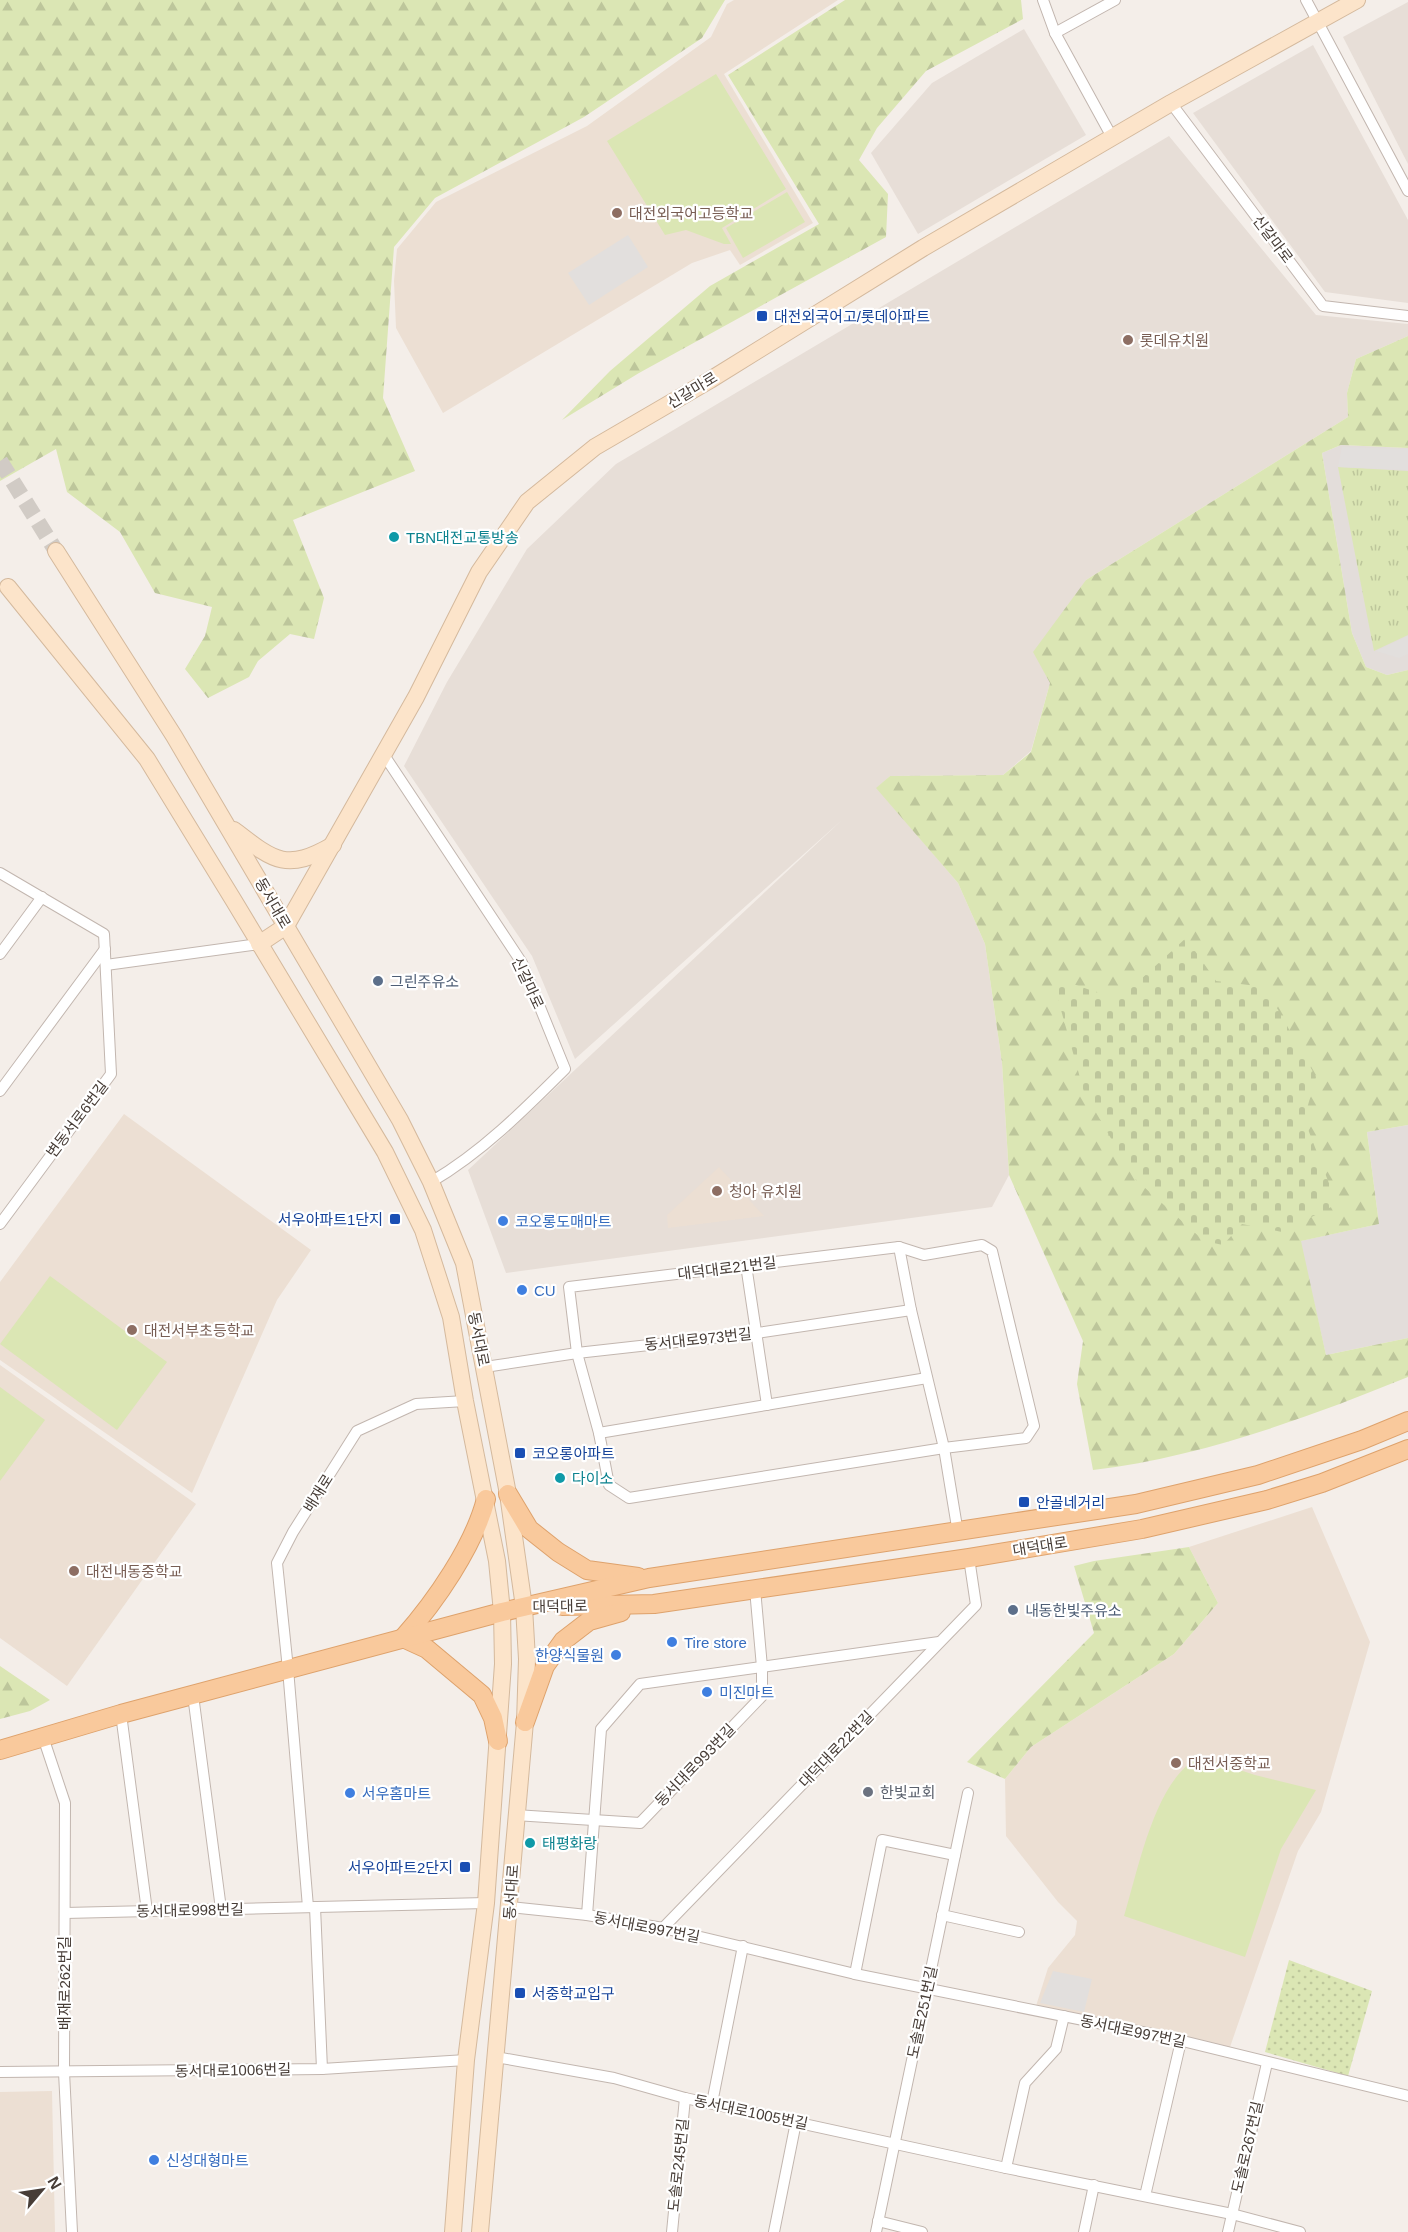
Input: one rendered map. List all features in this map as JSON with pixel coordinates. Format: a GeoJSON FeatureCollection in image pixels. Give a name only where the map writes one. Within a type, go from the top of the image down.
{"type":"FeatureCollection","features":[{"type":"Feature","properties":{"kind":"main road","name":"대덕대로"},"geometry":{"type":"LineString","coordinates":[[524,1607],[649,1578],[958,1533],[1137,1504],[1248,1478],[1362,1440],[1408,1421]]}},
{"type":"Feature","properties":{"kind":"main road","name":"대덕대로"},"geometry":{"type":"LineString","coordinates":[[524,1607],[654,1604],[969,1558],[1142,1528],[1218,1513],[1322,1484],[1408,1449]]}},
{"type":"Feature","properties":{"kind":"main road"},"geometry":{"type":"LineString","coordinates":[[508,1494],[529,1529],[558,1552],[587,1570],[649,1578]]}},
{"type":"Feature","properties":{"kind":"main road"},"geometry":{"type":"LineString","coordinates":[[403,1638],[426,1612],[470,1541],[482,1516],[486,1498]]}},
{"type":"Feature","properties":{"kind":"main road"},"geometry":{"type":"LineString","coordinates":[[525,1722],[545,1666],[563,1641],[589,1621],[654,1604]]}},
{"type":"Feature","properties":{"kind":"main road"},"geometry":{"type":"LineString","coordinates":[[0,1750],[121,1714],[524,1607]]}},
{"type":"Feature","properties":{"kind":"main road"},"geometry":{"type":"LineString","coordinates":[[403,1638],[427,1649],[482,1695],[494,1719],[498,1741]]}},
{"type":"Feature","properties":{"kind":"street"},"geometry":{"type":"LineString","coordinates":[[1043,0],[1055,33],[1112,137]]}},
{"type":"Feature","properties":{"kind":"street"},"geometry":{"type":"LineString","coordinates":[[1055,33],[1114,0]]}},
{"type":"Feature","properties":{"kind":"street"},"geometry":{"type":"LineString","coordinates":[[1306,0],[1407,186]]}},
{"type":"Feature","properties":{"kind":"street","name":"신갈마로"},"geometry":{"type":"LineString","coordinates":[[286,926],[416,697],[479,572],[527,502],[595,447],[710,380],[923,248],[1171,103],[1357,0]]}},
{"type":"Feature","properties":{"kind":"street","name":"신갈마로"},"geometry":{"type":"LineString","coordinates":[[1171,103],[1323,306],[1408,316]]}},
{"type":"Feature","properties":{"kind":"street","name":"동서대로"},"geometry":{"type":"LineString","coordinates":[[56,551],[174,736],[400,1120],[431,1182],[464,1263],[508,1494],[524,1607],[528,1659],[510,1907],[480,2232]]}},
{"type":"Feature","properties":{"kind":"street","name":"동서대로"},"geometry":{"type":"LineString","coordinates":[[8,587],[147,759],[385,1152],[423,1230],[451,1317],[465,1401],[497,1561],[502,1612],[503,1664],[486,1903],[466,2060],[453,2232]]}},
{"type":"Feature","properties":{"kind":"street","name":"신갈마로"},"geometry":{"type":"LineString","coordinates":[[384,754],[522,963],[565,1069],[456,1167],[431,1182]]}},
{"type":"Feature","properties":{"kind":"street"},"geometry":{"type":"LineString","coordinates":[[226,824],[264,853],[281,860],[312,857],[334,845]]}},
{"type":"Feature","properties":{"kind":"street"},"geometry":{"type":"LineString","coordinates":[[0,873],[104,934],[105,949],[0,1091]]}},
{"type":"Feature","properties":{"kind":"street"},"geometry":{"type":"LineString","coordinates":[[0,954],[42,897]]}},
{"type":"Feature","properties":{"kind":"street"},"geometry":{"type":"LineString","coordinates":[[106,965],[259,944],[286,926]]}},
{"type":"Feature","properties":{"kind":"street","name":"변동서로6번길"},"geometry":{"type":"LineString","coordinates":[[1,1220],[111,1074],[105,949]]}},
{"type":"Feature","properties":{"kind":"street","name":"대덕대로21번길"},"geometry":{"type":"LineString","coordinates":[[982,1245],[992,1251],[1034,1426],[1026,1438],[944,1448],[629,1498],[609,1485],[599,1433],[577,1353],[569,1287],[899,1246],[924,1255],[982,1245]]}},
{"type":"Feature","properties":{"kind":"street"},"geometry":{"type":"LineString","coordinates":[[899,1246],[911,1310],[944,1448],[958,1533]]}},
{"type":"Feature","properties":{"kind":"street"},"geometry":{"type":"LineString","coordinates":[[746,1265],[767,1405]]}},
{"type":"Feature","properties":{"kind":"street","name":"동서대로973번길"},"geometry":{"type":"LineString","coordinates":[[485,1367],[577,1353],[757,1333],[911,1310]]}},
{"type":"Feature","properties":{"kind":"street"},"geometry":{"type":"LineString","coordinates":[[599,1433],[927,1378]]}},
{"type":"Feature","properties":{"kind":"street","name":"배재로"},"geometry":{"type":"LineString","coordinates":[[311,1907],[277,1563],[293,1532],[357,1431],[416,1404],[465,1401]]}},
{"type":"Feature","properties":{"kind":"street","name":"대덕대로22번길"},"geometry":{"type":"LineString","coordinates":[[663,1928],[976,1605],[969,1558]]}},
{"type":"Feature","properties":{"kind":"street","name":"동서대로993번길"},"geometry":{"type":"LineString","coordinates":[[516,1815],[640,1823],[762,1696],[762,1667],[755,1589]]}},
{"type":"Feature","properties":{"kind":"street"},"geometry":{"type":"LineString","coordinates":[[595,1820],[601,1729],[640,1684],[939,1642]]}},
{"type":"Feature","properties":{"kind":"street"},"geometry":{"type":"LineString","coordinates":[[193,1695],[221,1909]]}},
{"type":"Feature","properties":{"kind":"street"},"geometry":{"type":"LineString","coordinates":[[121,1714],[147,1911]]}},
{"type":"Feature","properties":{"kind":"street","name":"배재로262번길"},"geometry":{"type":"LineString","coordinates":[[43,1737],[65,1803],[64,2072],[72,2232]]}},
{"type":"Feature","properties":{"kind":"street","name":"도솔로251번길"},"geometry":{"type":"LineString","coordinates":[[877,2227],[968,1792]]}},
{"type":"Feature","properties":{"kind":"street","name":"동서대로997번길"},"geometry":{"type":"LineString","coordinates":[[587,1915],[595,1820]]}},
{"type":"Feature","properties":{"kind":"street"},"geometry":{"type":"LineString","coordinates":[[855,1974],[882,1840],[955,1855]]}},
{"type":"Feature","properties":{"kind":"street","name":"동서대로998번길"},"geometry":{"type":"LineString","coordinates":[[64,1913],[486,1903]]}},
{"type":"Feature","properties":{"kind":"street"},"geometry":{"type":"LineString","coordinates":[[311,1907],[322,2069]]}},
{"type":"Feature","properties":{"kind":"street","name":"동서대로997번길"},"geometry":{"type":"LineString","coordinates":[[510,1907],[587,1915],[663,1928],[927,1990],[1182,2041],[1408,2096]]}},
{"type":"Feature","properties":{"kind":"street"},"geometry":{"type":"LineString","coordinates":[[942,1915],[1019,1932]]}},
{"type":"Feature","properties":{"kind":"street"},"geometry":{"type":"LineString","coordinates":[[712,2103],[743,1946]]}},
{"type":"Feature","properties":{"kind":"street"},"geometry":{"type":"LineString","coordinates":[[1006,2168],[1025,2083],[1056,2049],[1064,2016]]}},
{"type":"Feature","properties":{"kind":"street"},"geometry":{"type":"LineString","coordinates":[[1145,2196],[1182,2041]]}},
{"type":"Feature","properties":{"kind":"street","name":"동서대로1005번길"},"geometry":{"type":"LineString","coordinates":[[495,2057],[614,2078],[685,2098],[1006,2168],[1232,2214],[1300,2232]]}},
{"type":"Feature","properties":{"kind":"street","name":"동서대로1006번길"},"geometry":{"type":"LineString","coordinates":[[0,2072],[322,2069],[466,2060]]}},
{"type":"Feature","properties":{"kind":"street","name":"도솔로267번길"},"geometry":{"type":"LineString","coordinates":[[1228,2232],[1267,2063]]}},
{"type":"Feature","properties":{"kind":"street","name":"도솔로245번길"},"geometry":{"type":"LineString","coordinates":[[672,2232],[685,2098]]}},
{"type":"Feature","properties":{"kind":"street"},"geometry":{"type":"LineString","coordinates":[[774,2232],[796,2122]]}},
{"type":"Feature","properties":{"kind":"street"},"geometry":{"type":"LineString","coordinates":[[1084,2232],[1094,2186]]}},
{"type":"Feature","properties":{"kind":"street"},"geometry":{"type":"LineString","coordinates":[[877,2227],[922,2232]]}},
{"type":"Feature","properties":{"kind":"shaded area","name":"대전외국어고등학교"},"geometry":{"type":"Polygon","coordinates":[[[734,0],[838,0],[724,74],[813,223],[740,265],[730,250],[692,263],[443,413],[396,328],[394,281],[397,249],[436,202],[587,126],[711,37],[727,4],[734,0]]]}},
{"type":"Feature","properties":{"kind":"shaded area"},"geometry":{"type":"Polygon","coordinates":[[[1408,2],[1408,164],[1343,37],[1408,2]]]}},
{"type":"Feature","properties":{"kind":"shaded area"},"geometry":{"type":"Polygon","coordinates":[[[1024,29],[1086,135],[918,234],[871,153],[932,83],[1024,29]]]}},
{"type":"Feature","properties":{"kind":"shaded area"},"geometry":{"type":"Polygon","coordinates":[[[1313,45],[1408,220],[1408,303],[1325,292],[1193,113],[1313,45]]]}},
{"type":"Feature","properties":{"kind":"shaded area"},"geometry":{"type":"Polygon","coordinates":[[[1169,136],[1316,315],[1408,324],[1408,336],[1356,359],[1347,393],[1348,417],[1086,580],[1050,683],[1031,751],[1003,775],[890,776],[877,788],[958,883],[985,944],[1002,1063],[1009,1175],[992,1207],[506,1273],[468,1170],[842,820],[575,1059],[532,956],[404,766],[447,682],[527,549],[616,464],[1169,136]]]}},
{"type":"Feature","properties":{"kind":"shaded area"},"geometry":{"type":"Polygon","coordinates":[[[628,235],[648,267],[589,305],[568,273],[628,235]]]}},
{"type":"Feature","properties":{"kind":"shaded area"},"geometry":{"type":"Polygon","coordinates":[[[1341,445],[1408,448],[1408,670],[1387,675],[1366,667],[1352,633],[1322,453],[1341,445]]]}},
{"type":"Feature","properties":{"kind":"shaded area"},"geometry":{"type":"Polygon","coordinates":[[[1342,447],[1408,449],[1408,470],[1338,467],[1342,447]]]}},
{"type":"Feature","properties":{"kind":"shaded area"},"geometry":{"type":"Polygon","coordinates":[[[1408,636],[1408,654],[1399,658],[1376,651],[1408,636]]]}},
{"type":"Feature","properties":{"kind":"shaded area","name":"대전서부초등학교"},"geometry":{"type":"Polygon","coordinates":[[[124,1114],[311,1250],[277,1300],[192,1493],[0,1360],[0,1282],[124,1114]]]}},
{"type":"Feature","properties":{"kind":"shaded area"},"geometry":{"type":"Polygon","coordinates":[[[1408,1125],[1408,1338],[1326,1355],[1300,1241],[1379,1224],[1367,1132],[1408,1125]]]}},
{"type":"Feature","properties":{"kind":"shaded area","name":"청아 유치원"},"geometry":{"type":"Polygon","coordinates":[[[719,1167],[764,1216],[668,1228],[667,1215],[719,1167]]]}},
{"type":"Feature","properties":{"kind":"shaded area","name":"대전내동중학교"},"geometry":{"type":"Polygon","coordinates":[[[0,1365],[196,1504],[67,1686],[0,1638],[0,1365]]]}},
{"type":"Feature","properties":{"kind":"shaded area","name":"대전서중학교"},"geometry":{"type":"Polygon","coordinates":[[[1312,1507],[1370,1642],[1321,1812],[1298,1851],[1230,2047],[1140,2026],[1036,2006],[1048,1968],[1075,1935],[1077,1921],[1058,1902],[1006,1836],[1005,1779],[1031,1747],[1174,1654],[1218,1603],[1189,1547],[1312,1507]]]}},
{"type":"Feature","properties":{"kind":"shaded area"},"geometry":{"type":"Polygon","coordinates":[[[1053,1971],[1092,1979],[1084,2012],[1040,2003],[1053,1971]]]}},
{"type":"Feature","properties":{"kind":"shaded area"},"geometry":{"type":"Polygon","coordinates":[[[52,2091],[55,2232],[0,2232],[0,2092],[52,2091]]]}},
{"type":"Feature","properties":{"kind":"green space"},"geometry":{"type":"Polygon","coordinates":[[[0,0],[725,0],[702,38],[584,117],[435,198],[394,247],[383,398],[415,471],[293,520],[324,598],[314,639],[290,634],[258,661],[249,677],[208,698],[185,669],[205,636],[212,607],[155,593],[120,532],[67,492],[56,449],[0,481],[0,0]]]}},
{"type":"Feature","properties":{"kind":"green space"},"geometry":{"type":"Polygon","coordinates":[[[845,0],[1021,0],[1023,19],[926,71],[877,128],[859,160],[888,194],[886,237],[639,373],[562,420],[610,371],[710,286],[819,224],[728,75],[845,0]]]}},
{"type":"Feature","properties":{"kind":"green space"},"geometry":{"type":"Polygon","coordinates":[[[716,74],[786,189],[722,228],[731,244],[724,244],[686,230],[665,235],[607,141],[716,74]]]}},
{"type":"Feature","properties":{"kind":"green space"},"geometry":{"type":"Polygon","coordinates":[[[787,192],[805,222],[743,258],[726,228],[787,192]]]}},
{"type":"Feature","properties":{"kind":"green space"},"geometry":{"type":"Polygon","coordinates":[[[1408,336],[1408,448],[1341,445],[1322,453],[1352,633],[1366,667],[1387,675],[1408,670],[1408,1125],[1367,1132],[1379,1224],[1301,1241],[1326,1355],[1408,1338],[1408,1377],[1292,1421],[1213,1446],[1174,1456],[1093,1470],[1077,1384],[1083,1341],[1009,1175],[1002,1063],[985,944],[958,883],[876,788],[890,776],[1003,775],[1031,752],[1050,683],[1033,652],[1086,580],[1348,417],[1347,393],[1356,359],[1408,336]]]}},
{"type":"Feature","properties":{"kind":"green space"},"geometry":{"type":"Polygon","coordinates":[[[1338,467],[1408,471],[1408,635],[1374,651],[1338,467]]]}},
{"type":"Feature","properties":{"kind":"green space"},"geometry":{"type":"Polygon","coordinates":[[[1186,938],[1216,981],[1265,987],[1316,1077],[1304,1119],[1337,1204],[1282,1232],[1242,1224],[1223,1245],[1204,1241],[1134,1178],[1084,1092],[1056,992],[1062,980],[1118,1000],[1186,938]]]}},
{"type":"Feature","properties":{"kind":"green space"},"geometry":{"type":"Polygon","coordinates":[[[50,1276],[167,1362],[117,1430],[0,1344],[50,1276]]]}},
{"type":"Feature","properties":{"kind":"green space"},"geometry":{"type":"Polygon","coordinates":[[[0,1387],[45,1420],[0,1481],[0,1387]]]}},
{"type":"Feature","properties":{"kind":"green space"},"geometry":{"type":"Polygon","coordinates":[[[1189,1547],[1218,1603],[1174,1654],[1031,1747],[1005,1779],[967,1762],[1094,1633],[1074,1566],[1189,1547]]]}},
{"type":"Feature","properties":{"kind":"green space"},"geometry":{"type":"Polygon","coordinates":[[[0,1666],[50,1700],[30,1711],[0,1719],[0,1666]]]}},
{"type":"Feature","properties":{"kind":"green space"},"geometry":{"type":"Polygon","coordinates":[[[1200,1757],[1255,1775],[1316,1790],[1281,1849],[1245,1957],[1124,1916],[1142,1851],[1160,1805],[1171,1784],[1184,1768],[1200,1757]]]}},
{"type":"Feature","properties":{"kind":"green space"},"geometry":{"type":"Polygon","coordinates":[[[1289,1960],[1372,1991],[1348,2076],[1265,2052],[1289,1960]]]}},
{"type":"Feature","properties":{"kind":"tunnel"},"geometry":{"type":"LineString","coordinates":[[0,461],[56,551]]}},
{"type":"Feature","properties":{"kind":"place","name":"대전외국어고등학교"},"geometry":{"type":"Point","coordinates":[617,213]}},
{"type":"Feature","properties":{"kind":"place","name":"대전외국어고/롯데아파트"},"geometry":{"type":"Point","coordinates":[762,316]}},
{"type":"Feature","properties":{"kind":"place","name":"롯데유치원"},"geometry":{"type":"Point","coordinates":[1128,340]}},
{"type":"Feature","properties":{"kind":"place","name":"TBN대전교통방송"},"geometry":{"type":"Point","coordinates":[394,537]}},
{"type":"Feature","properties":{"kind":"place","name":"그린주유소"},"geometry":{"type":"Point","coordinates":[378,981]}},
{"type":"Feature","properties":{"kind":"place","name":"청아 유치원"},"geometry":{"type":"Point","coordinates":[717,1191]}},
{"type":"Feature","properties":{"kind":"place","name":"서우아파트1단지"},"geometry":{"type":"Point","coordinates":[395,1219]}},
{"type":"Feature","properties":{"kind":"place","name":"코오롱도매마트"},"geometry":{"type":"Point","coordinates":[503,1221]}},
{"type":"Feature","properties":{"kind":"place","name":"CU"},"geometry":{"type":"Point","coordinates":[522,1290]}},
{"type":"Feature","properties":{"kind":"place","name":"대전서부초등학교"},"geometry":{"type":"Point","coordinates":[132,1330]}},
{"type":"Feature","properties":{"kind":"place","name":"코오롱아파트"},"geometry":{"type":"Point","coordinates":[520,1453]}},
{"type":"Feature","properties":{"kind":"place","name":"다이소"},"geometry":{"type":"Point","coordinates":[560,1478]}},
{"type":"Feature","properties":{"kind":"place","name":"안골네거리"},"geometry":{"type":"Point","coordinates":[1024,1502]}},
{"type":"Feature","properties":{"kind":"place","name":"대전내동중학교"},"geometry":{"type":"Point","coordinates":[74,1571]}},
{"type":"Feature","properties":{"kind":"place","name":"내동한빛주유소"},"geometry":{"type":"Point","coordinates":[1013,1610]}},
{"type":"Feature","properties":{"kind":"place","name":"Tire store"},"geometry":{"type":"Point","coordinates":[672,1642]}},
{"type":"Feature","properties":{"kind":"place","name":"한양식물원"},"geometry":{"type":"Point","coordinates":[616,1655]}},
{"type":"Feature","properties":{"kind":"place","name":"미진마트"},"geometry":{"type":"Point","coordinates":[707,1692]}},
{"type":"Feature","properties":{"kind":"place","name":"대전서중학교"},"geometry":{"type":"Point","coordinates":[1176,1763]}},
{"type":"Feature","properties":{"kind":"place","name":"한빛교회"},"geometry":{"type":"Point","coordinates":[868,1792]}},
{"type":"Feature","properties":{"kind":"place","name":"서우홈마트"},"geometry":{"type":"Point","coordinates":[350,1793]}},
{"type":"Feature","properties":{"kind":"place","name":"태평화랑"},"geometry":{"type":"Point","coordinates":[530,1843]}},
{"type":"Feature","properties":{"kind":"place","name":"서우아파트2단지"},"geometry":{"type":"Point","coordinates":[465,1867]}},
{"type":"Feature","properties":{"kind":"place","name":"서중학교입구"},"geometry":{"type":"Point","coordinates":[520,1993]}},
{"type":"Feature","properties":{"kind":"place","name":"신성대형마트"},"geometry":{"type":"Point","coordinates":[154,2160]}}]}
